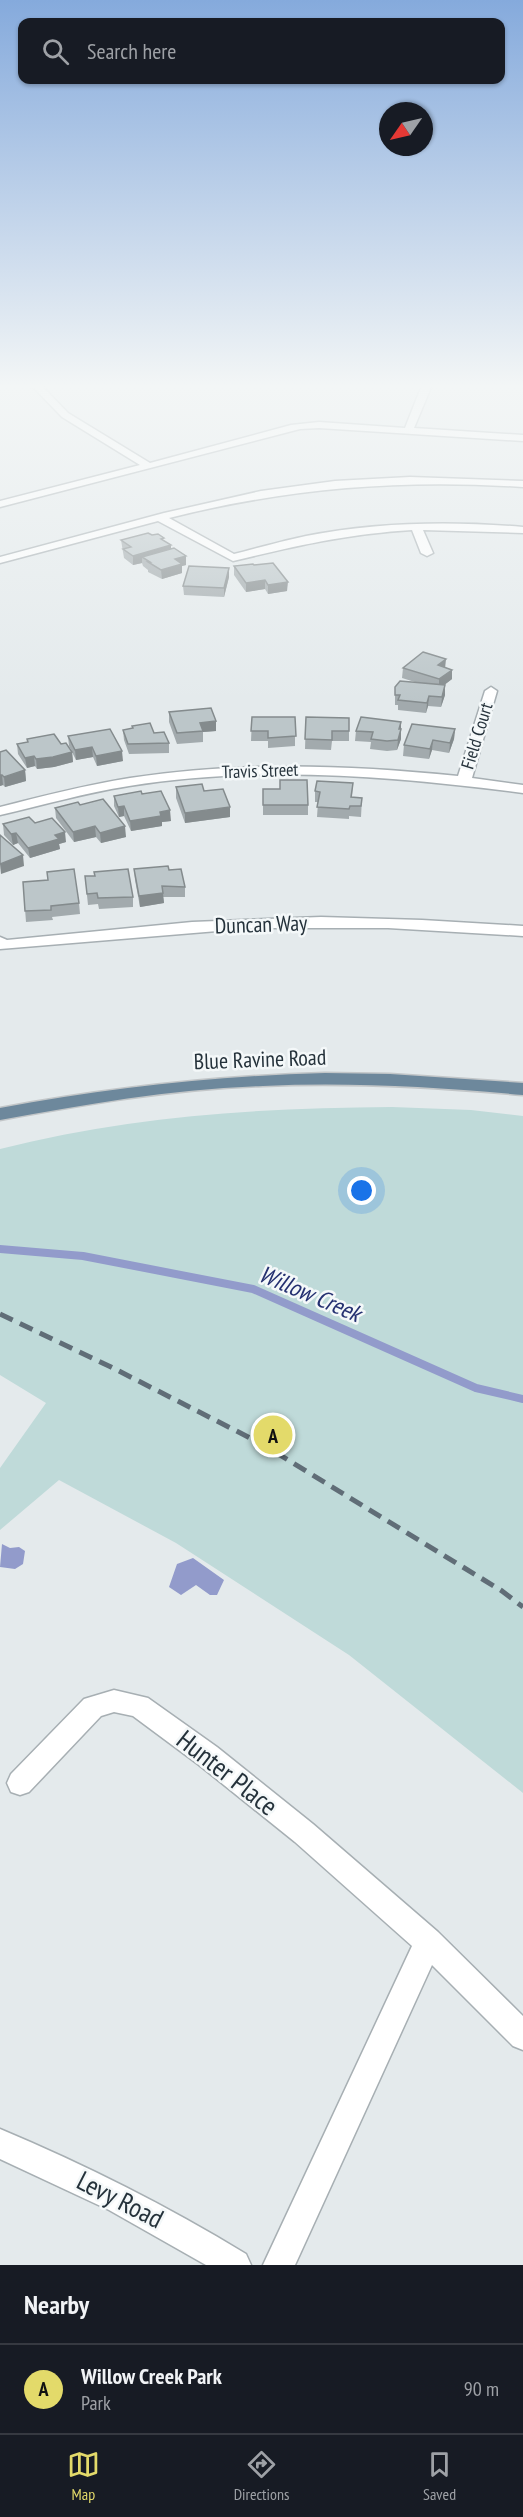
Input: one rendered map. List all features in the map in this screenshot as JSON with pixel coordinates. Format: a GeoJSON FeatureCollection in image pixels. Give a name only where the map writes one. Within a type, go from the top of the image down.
{"type":"FeatureCollection","features":[{"type":"Feature","properties":{"kind":"main road","name":"Blue Ravine Road"},"geometry":{"type":"LineString","coordinates":[[0,1114],[150,1088],[264,1078],[412,1079],[523,1089]]}},
{"type":"Feature","properties":{"kind":"street"},"geometry":{"type":"LineString","coordinates":[[0,503],[49,491]]}},
{"type":"Feature","properties":{"kind":"street"},"geometry":{"type":"LineString","coordinates":[[0,560],[235,499],[292,491]]}},
{"type":"Feature","properties":{"kind":"street"},"geometry":{"type":"LineString","coordinates":[[160,518],[233,558],[309,538],[358,531],[464,525],[523,531]]}},
{"type":"Feature","properties":{"kind":"street"},"geometry":{"type":"LineString","coordinates":[[416,527],[427,553]]}},
{"type":"Feature","properties":{"kind":"street","name":"Field Court"},"geometry":{"type":"LineString","coordinates":[[464,780],[491,691]]}},
{"type":"Feature","properties":{"kind":"street","name":"Travis Street"},"geometry":{"type":"LineString","coordinates":[[0,811],[89,787],[237,770],[332,770],[464,780],[523,789]]}},
{"type":"Feature","properties":{"kind":"street","name":"Duncan Way"},"geometry":{"type":"LineString","coordinates":[[0,942],[4,945],[193,927],[304,922],[456,925],[523,931]]}},
{"type":"Feature","properties":{"kind":"street","name":"Hunter Place"},"geometry":{"type":"LineString","coordinates":[[20,1783],[93,1707],[114,1701],[139,1706],[208,1756],[304,1833],[428,1942],[523,2036]]}},
{"type":"Feature","properties":{"kind":"street"},"geometry":{"type":"LineString","coordinates":[[279,2265],[428,1942]]}},
{"type":"Feature","properties":{"kind":"street","name":"Levy Road"},"geometry":{"type":"LineString","coordinates":[[0,2144],[54,2166],[165,2222],[235,2265]]}},
{"type":"Feature","properties":{"kind":"shaded area"},"geometry":{"type":"Polygon","coordinates":[[[392,1107],[471,1110],[523,1116],[523,1793],[349,1655],[176,1543],[59,1480],[0,1530],[0,1468],[46,1403],[0,1375],[0,1149],[146,1121],[293,1109],[392,1107]]]}},
{"type":"Feature","properties":{"kind":"water"},"geometry":{"type":"Polygon","coordinates":[[[2,1544],[10,1548],[19,1547],[25,1551],[23,1564],[15,1569],[0,1567],[2,1544]]]}},
{"type":"Feature","properties":{"kind":"water"},"geometry":{"type":"Polygon","coordinates":[[[193,1558],[224,1580],[217,1595],[210,1595],[196,1585],[181,1595],[169,1587],[177,1564],[193,1558]]]}},
{"type":"Feature","properties":{"kind":"building"},"geometry":{"type":"Polygon","coordinates":[[[148,533],[158,534],[164,538],[161,539],[171,545],[133,556],[123,549],[131,547],[121,540],[148,533]]]}},
{"type":"Feature","properties":{"kind":"building"},"geometry":{"type":"Polygon","coordinates":[[[174,548],[186,556],[175,559],[182,564],[161,570],[142,557],[174,548]]]}},
{"type":"Feature","properties":{"kind":"building"},"geometry":{"type":"Polygon","coordinates":[[[273,563],[288,582],[268,585],[265,580],[246,583],[234,566],[254,565],[273,563]]]}},
{"type":"Feature","properties":{"kind":"building"},"geometry":{"type":"Polygon","coordinates":[[[189,566],[229,568],[224,588],[183,586],[189,566]]]}},
{"type":"Feature","properties":{"kind":"building"},"geometry":{"type":"Polygon","coordinates":[[[423,652],[446,659],[438,665],[452,670],[439,679],[403,668],[423,652]]]}},
{"type":"Feature","properties":{"kind":"building"},"geometry":{"type":"Polygon","coordinates":[[[400,681],[445,685],[442,697],[429,696],[427,703],[398,700],[400,695],[395,695],[395,687],[400,681]]]}},
{"type":"Feature","properties":{"kind":"building"},"geometry":{"type":"Polygon","coordinates":[[[211,708],[216,721],[200,723],[203,731],[177,733],[169,712],[211,708]]]}},
{"type":"Feature","properties":{"kind":"building"},"geometry":{"type":"Polygon","coordinates":[[[252,717],[295,717],[296,736],[268,738],[268,731],[251,731],[252,717]]]}},
{"type":"Feature","properties":{"kind":"building"},"geometry":{"type":"Polygon","coordinates":[[[306,717],[349,718],[349,731],[332,731],[332,740],[305,739],[306,717]]]}},
{"type":"Feature","properties":{"kind":"building"},"geometry":{"type":"Polygon","coordinates":[[[361,717],[401,722],[398,740],[371,739],[373,732],[356,731],[361,717]]]}},
{"type":"Feature","properties":{"kind":"building"},"geometry":{"type":"Polygon","coordinates":[[[150,723],[154,733],[164,732],[169,743],[128,744],[123,730],[150,723]]]}},
{"type":"Feature","properties":{"kind":"building"},"geometry":{"type":"Polygon","coordinates":[[[412,724],[455,729],[450,743],[433,740],[430,749],[404,745],[412,724]]]}},
{"type":"Feature","properties":{"kind":"building"},"geometry":{"type":"Polygon","coordinates":[[[110,729],[122,751],[96,756],[92,747],[75,750],[68,736],[110,729]]]}},
{"type":"Feature","properties":{"kind":"building"},"geometry":{"type":"Polygon","coordinates":[[[54,734],[61,744],[66,743],[72,752],[53,757],[25,758],[17,744],[28,742],[27,739],[54,734]]]}},
{"type":"Feature","properties":{"kind":"building"},"geometry":{"type":"Polygon","coordinates":[[[6,750],[25,770],[4,777],[0,775],[0,752],[6,750]]]}},
{"type":"Feature","properties":{"kind":"building"},"geometry":{"type":"Polygon","coordinates":[[[280,780],[307,780],[308,805],[263,805],[263,789],[280,789],[280,780]]]}},
{"type":"Feature","properties":{"kind":"building"},"geometry":{"type":"Polygon","coordinates":[[[317,781],[353,783],[351,797],[362,798],[361,806],[350,806],[349,809],[317,807],[320,792],[315,791],[317,781]]]}},
{"type":"Feature","properties":{"kind":"building"},"geometry":{"type":"Polygon","coordinates":[[[202,784],[204,791],[223,789],[230,807],[185,813],[176,787],[202,784]]]}},
{"type":"Feature","properties":{"kind":"building"},"geometry":{"type":"Polygon","coordinates":[[[141,791],[142,794],[161,791],[170,810],[160,812],[161,816],[130,821],[124,806],[118,807],[114,796],[141,791]]]}},
{"type":"Feature","properties":{"kind":"building"},"geometry":{"type":"Polygon","coordinates":[[[103,799],[125,826],[100,833],[95,826],[73,832],[55,808],[78,802],[80,805],[103,799]]]}},
{"type":"Feature","properties":{"kind":"building"},"geometry":{"type":"Polygon","coordinates":[[[29,817],[35,823],[52,818],[65,832],[55,835],[59,839],[28,848],[16,833],[11,834],[3,824],[29,817]]]}},
{"type":"Feature","properties":{"kind":"building"},"geometry":{"type":"Polygon","coordinates":[[[0,835],[23,855],[0,864],[0,835]]]}},
{"type":"Feature","properties":{"kind":"building"},"geometry":{"type":"Polygon","coordinates":[[[168,866],[169,870],[181,869],[185,887],[162,886],[163,893],[139,896],[134,869],[168,866]]]}},
{"type":"Feature","properties":{"kind":"building"},"geometry":{"type":"Polygon","coordinates":[[[74,869],[79,903],[51,906],[51,910],[25,911],[23,882],[48,880],[47,872],[74,869]]]}},
{"type":"Feature","properties":{"kind":"building"},"geometry":{"type":"Polygon","coordinates":[[[128,869],[133,897],[98,898],[97,893],[87,894],[85,876],[95,876],[94,872],[128,869]]]}},
{"type":"Feature","properties":{"kind":"waterway","name":"Willow Creek"},"geometry":{"type":"LineString","coordinates":[[0,1249],[83,1256],[253,1289],[476,1388],[523,1399]]}},
{"type":"Feature","properties":{"kind":"railway"},"geometry":{"type":"LineString","coordinates":[[0,1314],[111,1367],[262,1444],[502,1591],[523,1607]]}},
{"type":"Feature","properties":{"kind":"place","name":"Willow Creek Park"},"geometry":{"type":"Point","coordinates":[273,1435]}}]}
